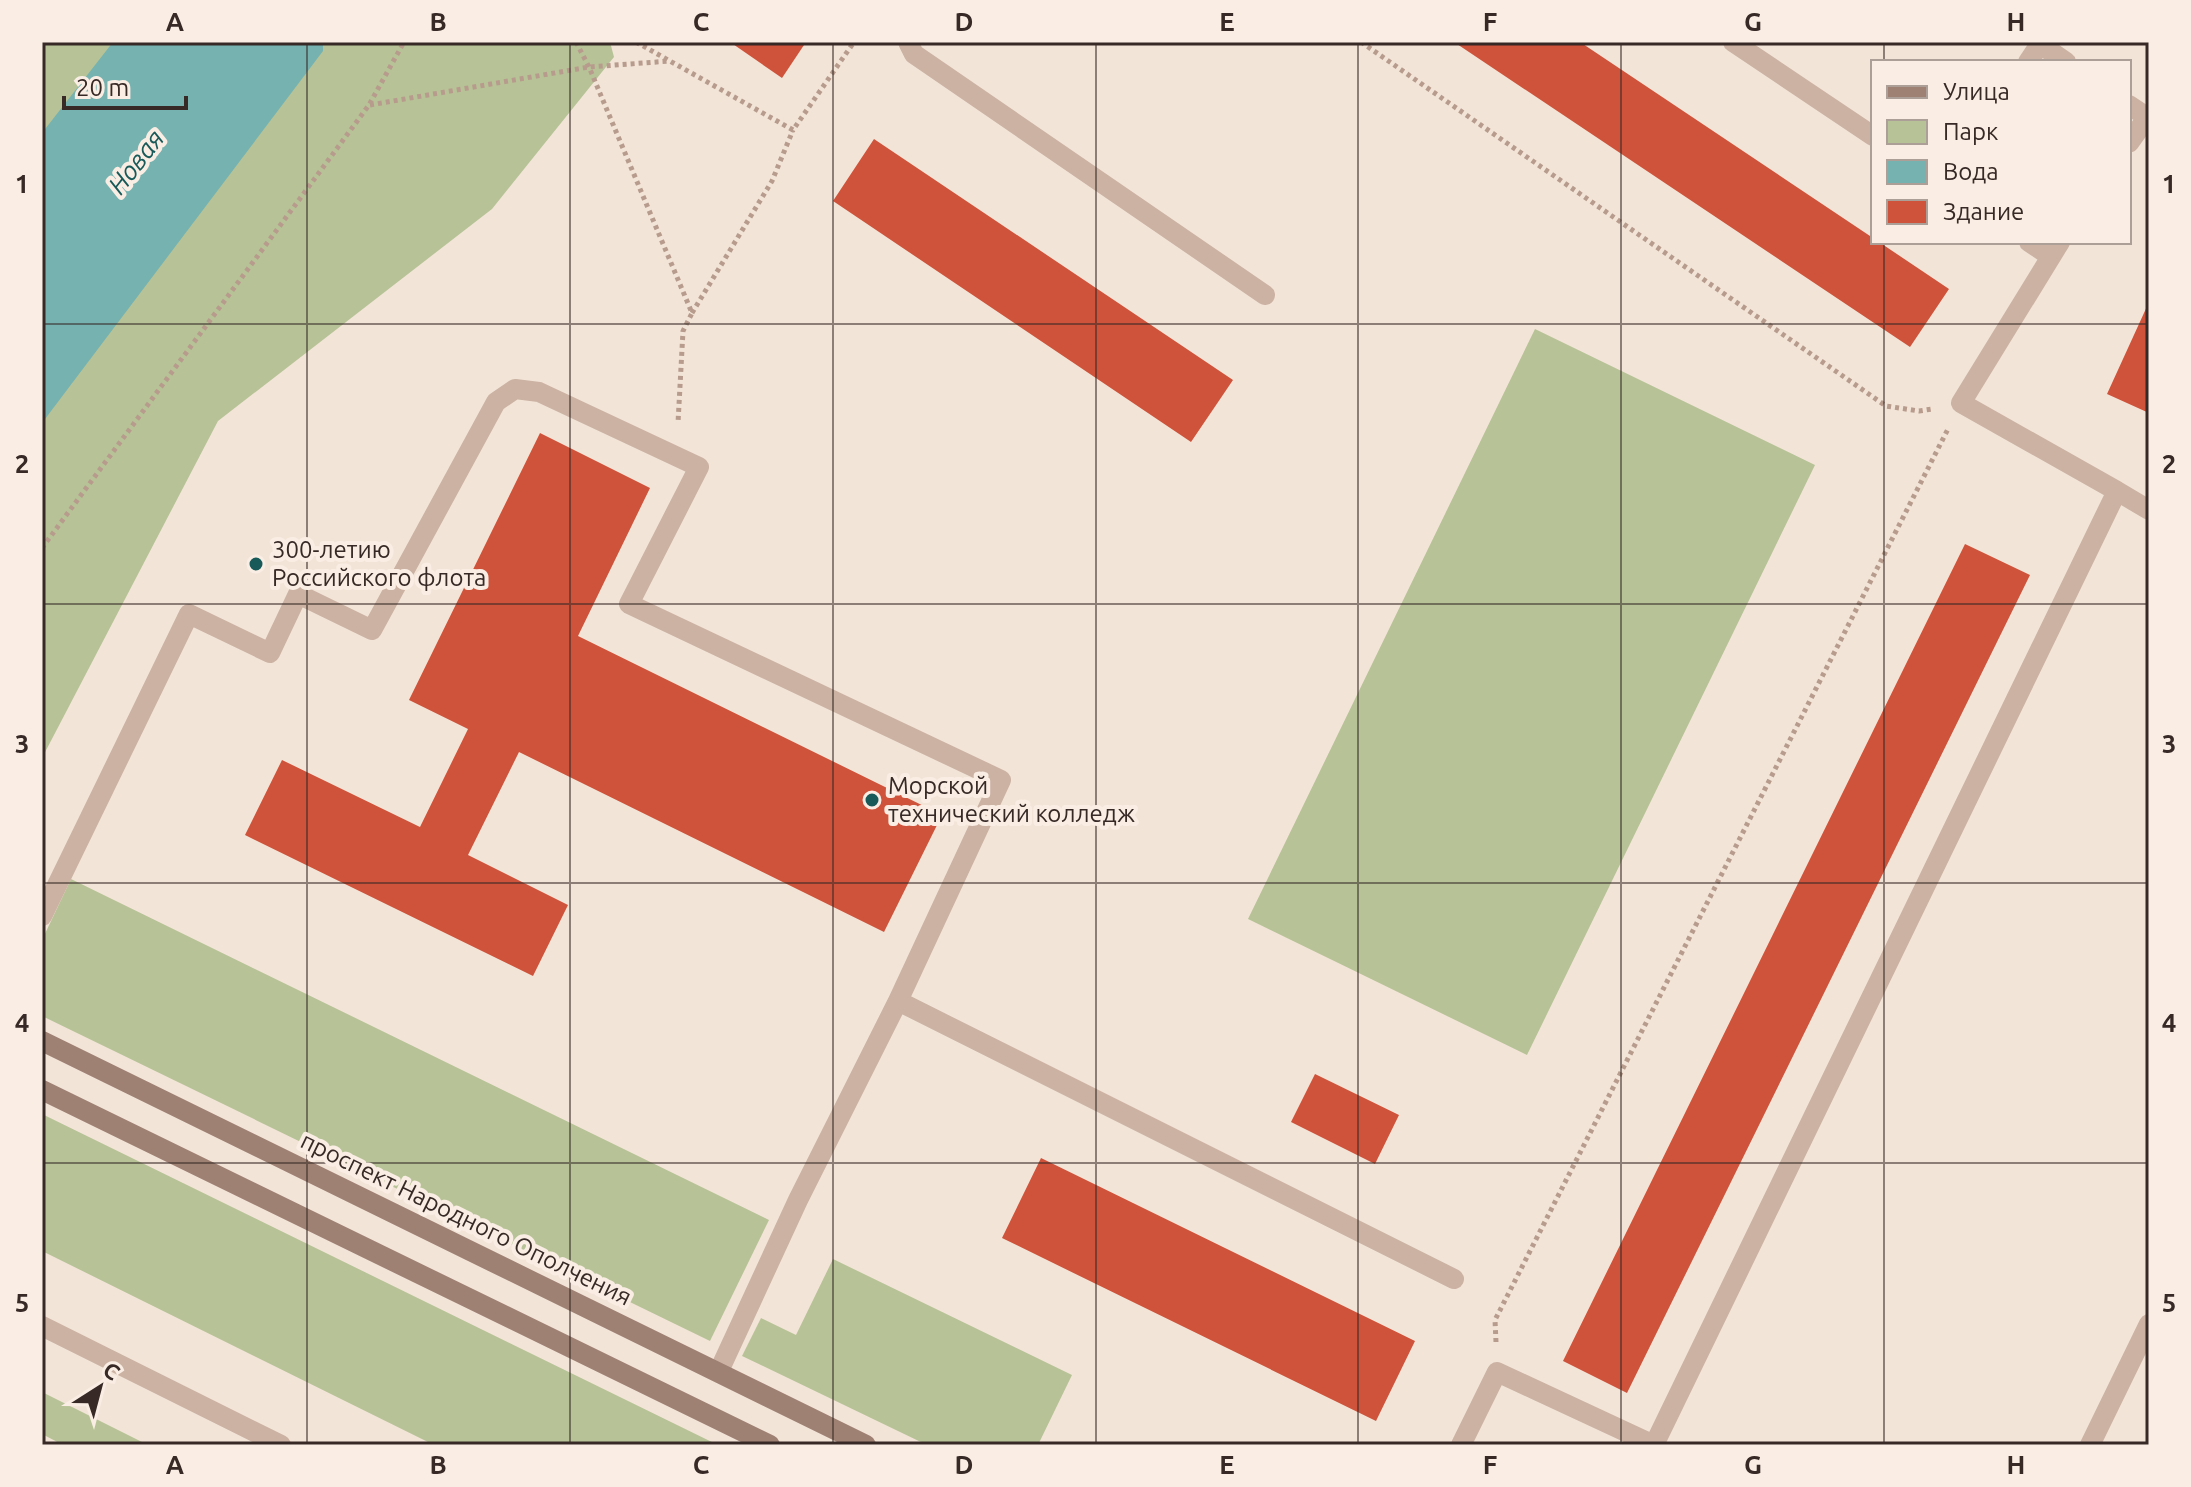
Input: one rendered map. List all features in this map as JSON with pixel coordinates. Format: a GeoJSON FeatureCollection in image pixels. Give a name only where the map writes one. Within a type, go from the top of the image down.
{"type":"FeatureCollection","features":[{"type":"Feature","properties":{"kind":"main road","name":"проспект Народного Ополчения"},"geometry":{"type":"LineString","coordinates":[[42,1041],[866,1445]]}},
{"type":"Feature","properties":{"kind":"main road"},"geometry":{"type":"LineString","coordinates":[[42,1090],[770,1445]]}},
{"type":"Feature","properties":{"kind":"lane"},"geometry":{"type":"LineString","coordinates":[[908,42],[914,54],[1265,295]]}},
{"type":"Feature","properties":{"kind":"lane"},"geometry":{"type":"LineString","coordinates":[[1733,42],[1871,135]]}},
{"type":"Feature","properties":{"kind":"lane"},"geometry":{"type":"LineString","coordinates":[[2029,60],[2040,44],[2063,60]]}},
{"type":"Feature","properties":{"kind":"lane"},"geometry":{"type":"LineString","coordinates":[[2131,140],[2148,116]]}},
{"type":"Feature","properties":{"kind":"lane"},"geometry":{"type":"LineString","coordinates":[[2055,249],[1961,403],[2149,510]]}},
{"type":"Feature","properties":{"kind":"lane"},"geometry":{"type":"LineString","coordinates":[[42,916],[189,614],[270,653],[298,594],[372,630],[496,402],[515,389],[539,392],[699,467],[629,604],[1001,780],[898,1001],[793,1209],[719,1371]]}},
{"type":"Feature","properties":{"kind":"lane"},"geometry":{"type":"LineString","coordinates":[[1461,1445],[1497,1372],[1654,1445],[2117,491]]}},
{"type":"Feature","properties":{"kind":"lane"},"geometry":{"type":"LineString","coordinates":[[898,1001],[1454,1279]]}},
{"type":"Feature","properties":{"kind":"lane"},"geometry":{"type":"LineString","coordinates":[[2090,1445],[2149,1324]]}},
{"type":"Feature","properties":{"kind":"lane"},"geometry":{"type":"LineString","coordinates":[[42,1326],[281,1445]]}},
{"type":"Feature","properties":{"kind":"path"},"geometry":{"type":"LineString","coordinates":[[42,548],[369,105],[404,42]]}},
{"type":"Feature","properties":{"kind":"path"},"geometry":{"type":"LineString","coordinates":[[576,42],[692,313]]}},
{"type":"Feature","properties":{"kind":"path"},"geometry":{"type":"LineString","coordinates":[[636,42],[793,130]]}},
{"type":"Feature","properties":{"kind":"path"},"geometry":{"type":"LineString","coordinates":[[676,456],[683,331],[772,181],[793,130],[854,42]]}},
{"type":"Feature","properties":{"kind":"path"},"geometry":{"type":"LineString","coordinates":[[1361,42],[1886,406],[1919,411],[1961,403]]}},
{"type":"Feature","properties":{"kind":"path"},"geometry":{"type":"LineString","coordinates":[[369,105],[589,67],[670,61]]}},
{"type":"Feature","properties":{"kind":"path"},"geometry":{"type":"LineString","coordinates":[[1495,1320],[1961,403]]}},
{"type":"Feature","properties":{"kind":"green space"},"geometry":{"type":"Polygon","coordinates":[[[42,42],[610,42],[614,57],[492,209],[218,421],[42,758],[42,42]]]}},
{"type":"Feature","properties":{"kind":"green space"},"geometry":{"type":"Polygon","coordinates":[[[1535,329],[1815,465],[1527,1055],[1248,919],[1535,329]]]}},
{"type":"Feature","properties":{"kind":"green space"},"geometry":{"type":"Polygon","coordinates":[[[71,879],[769,1220],[710,1341],[42,1016],[42,940],[71,879]]]}},
{"type":"Feature","properties":{"kind":"green space"},"geometry":{"type":"Polygon","coordinates":[[[42,1114],[718,1445],[434,1445],[42,1251],[42,1114]]]}},
{"type":"Feature","properties":{"kind":"green space"},"geometry":{"type":"Polygon","coordinates":[[[833,1259],[1072,1375],[1038,1445],[927,1445],[742,1356],[761,1318],[796,1335],[833,1259]]]}},
{"type":"Feature","properties":{"kind":"green space"},"geometry":{"type":"Polygon","coordinates":[[[42,1392],[148,1445],[63,1445],[42,1434],[42,1392]]]}},
{"type":"Feature","properties":{"kind":"water","name":"Новая"},"geometry":{"type":"Polygon","coordinates":[[[113,42],[323,42],[323,51],[42,423],[42,133],[113,42]]]}},
{"type":"Feature","properties":{"kind":"building"},"geometry":{"type":"Polygon","coordinates":[[[730,42],[806,42],[782,78],[730,42]]]}},
{"type":"Feature","properties":{"kind":"building"},"geometry":{"type":"Polygon","coordinates":[[[1454,42],[1580,42],[1871,237],[1871,244],[1882,244],[1949,289],[1910,347],[1454,42]]]}},
{"type":"Feature","properties":{"kind":"building"},"geometry":{"type":"Polygon","coordinates":[[[874,139],[1233,380],[1191,442],[833,201],[874,139]]]}},
{"type":"Feature","properties":{"kind":"building"},"geometry":{"type":"Polygon","coordinates":[[[2149,302],[2149,413],[2107,394],[2149,302]]]}},
{"type":"Feature","properties":{"kind":"building"},"geometry":{"type":"Polygon","coordinates":[[[540,433],[650,488],[578,636],[942,815],[884,932],[519,752],[468,855],[568,905],[533,976],[245,835],[282,760],[420,827],[468,729],[409,700],[540,433]]]}},
{"type":"Feature","properties":{"kind":"building"},"geometry":{"type":"Polygon","coordinates":[[[1965,544],[2030,575],[1627,1393],[1563,1361],[1965,544]]]}},
{"type":"Feature","properties":{"kind":"building"},"geometry":{"type":"Polygon","coordinates":[[[1315,1074],[1399,1115],[1375,1164],[1291,1122],[1315,1074]]]}},
{"type":"Feature","properties":{"kind":"building"},"geometry":{"type":"Polygon","coordinates":[[[1041,1158],[1415,1341],[1376,1421],[1002,1238],[1041,1158]]]}},
{"type":"Feature","properties":{"kind":"place","name":"300-летию Российского флота"},"geometry":{"type":"Point","coordinates":[256,564]}},
{"type":"Feature","properties":{"kind":"place","name":"Морской технический колледж"},"geometry":{"type":"Point","coordinates":[872,800]}}]}
